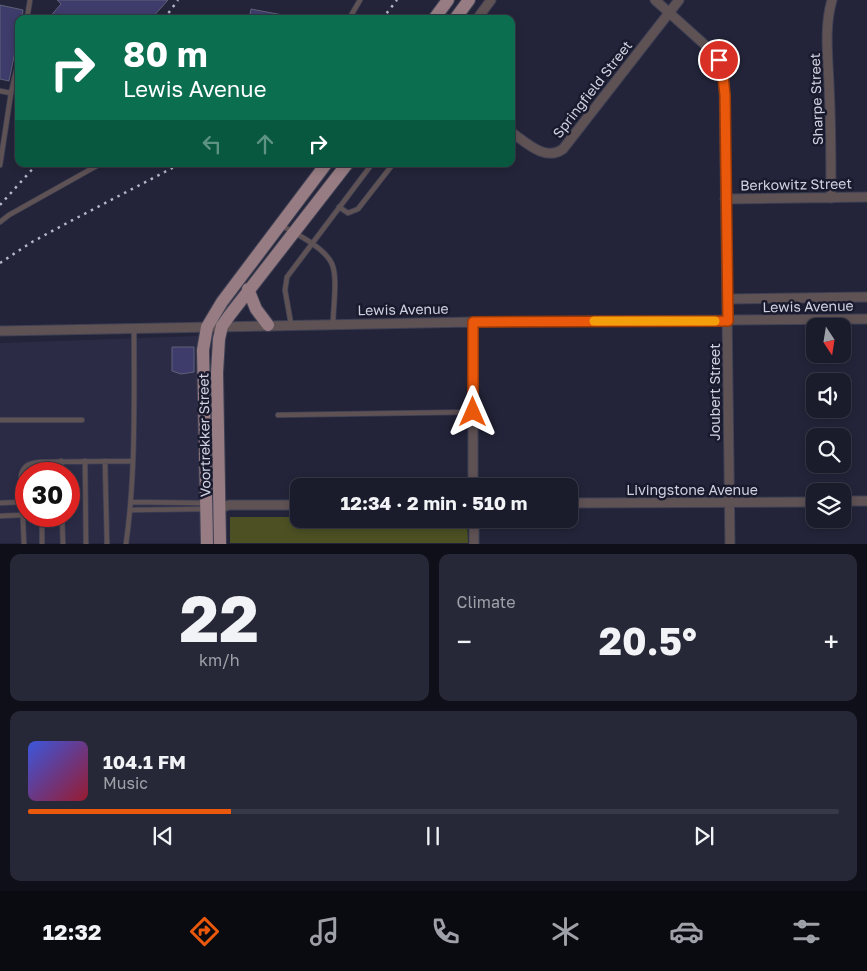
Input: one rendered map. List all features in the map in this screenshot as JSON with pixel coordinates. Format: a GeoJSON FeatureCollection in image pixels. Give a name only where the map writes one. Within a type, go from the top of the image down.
{"type":"FeatureCollection","features":[{"type":"Feature","properties":{"kind":"main road"},"geometry":{"type":"LineString","coordinates":[[437,15],[448,0]]}},
{"type":"Feature","properties":{"kind":"main road"},"geometry":{"type":"LineString","coordinates":[[458,15],[469,0]]}},
{"type":"Feature","properties":{"kind":"main road"},"geometry":{"type":"LineString","coordinates":[[207,327],[222,302],[324,167]]}},
{"type":"Feature","properties":{"kind":"main road"},"geometry":{"type":"LineString","coordinates":[[222,326],[248,289],[345,167]]}},
{"type":"Feature","properties":{"kind":"main road"},"geometry":{"type":"LineString","coordinates":[[248,289],[260,316],[268,325]]}},
{"type":"Feature","properties":{"kind":"main road","name":"Voortrekker Street"},"geometry":{"type":"LineString","coordinates":[[220,544],[223,505],[218,346],[222,326]]}},
{"type":"Feature","properties":{"kind":"main road","name":"Voortrekker Street"},"geometry":{"type":"LineString","coordinates":[[207,327],[204,350],[207,544]]}},
{"type":"Feature","properties":{"kind":"street"},"geometry":{"type":"LineString","coordinates":[[480,15],[491,0]]}},
{"type":"Feature","properties":{"kind":"street","name":"Joubert Street"},"geometry":{"type":"LineString","coordinates":[[655,0],[708,46],[722,67],[725,95],[730,544]]}},
{"type":"Feature","properties":{"kind":"street","name":"Springfield Street"},"geometry":{"type":"LineString","coordinates":[[515,135],[541,152],[549,154],[558,152],[568,143],[679,0]]}},
{"type":"Feature","properties":{"kind":"street","name":"Sharpe Street"},"geometry":{"type":"LineString","coordinates":[[831,198],[828,16],[832,0]]}},
{"type":"Feature","properties":{"kind":"street","name":"Berkowitz Street"},"geometry":{"type":"LineString","coordinates":[[725,199],[867,197]]}},
{"type":"Feature","properties":{"kind":"street","name":"Lewis Avenue"},"geometry":{"type":"LineString","coordinates":[[728,299],[867,297]]}},
{"type":"Feature","properties":{"kind":"street","name":"Lewis Avenue"},"geometry":{"type":"LineString","coordinates":[[0,331],[290,324],[867,319]]}},
{"type":"Feature","properties":{"kind":"street"},"geometry":{"type":"LineString","coordinates":[[473,322],[473,478]]}},
{"type":"Feature","properties":{"kind":"street"},"geometry":{"type":"LineString","coordinates":[[851,501],[867,501]]}},
{"type":"Feature","properties":{"kind":"street","name":"Livingstone Avenue"},"geometry":{"type":"LineString","coordinates":[[578,503],[806,502]]}},
{"type":"Feature","properties":{"kind":"street"},"geometry":{"type":"LineString","coordinates":[[223,505],[290,505]]}},
{"type":"Feature","properties":{"kind":"street"},"geometry":{"type":"LineString","coordinates":[[474,528],[474,544]]}},
{"type":"Feature","properties":{"kind":"lane"},"geometry":{"type":"LineString","coordinates":[[28,15],[30,0]]}},
{"type":"Feature","properties":{"kind":"lane"},"geometry":{"type":"LineString","coordinates":[[351,15],[360,0]]}},
{"type":"Feature","properties":{"kind":"lane"},"geometry":{"type":"LineString","coordinates":[[0,165],[15,76]]}},
{"type":"Feature","properties":{"kind":"lane"},"geometry":{"type":"LineString","coordinates":[[0,91],[11,93]]}},
{"type":"Feature","properties":{"kind":"lane"},"geometry":{"type":"LineString","coordinates":[[0,222],[9,214],[95,167]]}},
{"type":"Feature","properties":{"kind":"lane"},"geometry":{"type":"LineString","coordinates":[[290,324],[285,298],[285,283],[290,270],[370,167]]}},
{"type":"Feature","properties":{"kind":"lane"},"geometry":{"type":"LineString","coordinates":[[339,207],[348,213],[358,209],[391,167]]}},
{"type":"Feature","properties":{"kind":"lane"},"geometry":{"type":"LineString","coordinates":[[280,225],[312,244],[333,265],[333,324]]}},
{"type":"Feature","properties":{"kind":"lane"},"geometry":{"type":"LineString","coordinates":[[126,544],[131,510],[134,462],[134,328]]}},
{"type":"Feature","properties":{"kind":"lane"},"geometry":{"type":"LineString","coordinates":[[278,415],[473,412]]}},
{"type":"Feature","properties":{"kind":"lane"},"geometry":{"type":"LineString","coordinates":[[0,420],[82,420]]}},
{"type":"Feature","properties":{"kind":"lane"},"geometry":{"type":"LineString","coordinates":[[85,461],[86,544]]}},
{"type":"Feature","properties":{"kind":"lane"},"geometry":{"type":"LineString","coordinates":[[105,461],[107,544]]}},
{"type":"Feature","properties":{"kind":"lane"},"geometry":{"type":"LineString","coordinates":[[41,462],[134,462]]}},
{"type":"Feature","properties":{"kind":"lane"},"geometry":{"type":"LineString","coordinates":[[0,503],[15,502]]}},
{"type":"Feature","properties":{"kind":"lane"},"geometry":{"type":"LineString","coordinates":[[131,502],[206,506]]}},
{"type":"Feature","properties":{"kind":"lane"},"geometry":{"type":"LineString","coordinates":[[131,510],[223,505]]}},
{"type":"Feature","properties":{"kind":"lane"},"geometry":{"type":"LineString","coordinates":[[0,516],[15,515]]}},
{"type":"Feature","properties":{"kind":"lane"},"geometry":{"type":"LineString","coordinates":[[23,527],[24,544]]}},
{"type":"Feature","properties":{"kind":"lane"},"geometry":{"type":"LineString","coordinates":[[42,527],[42,544]]}},
{"type":"Feature","properties":{"kind":"lane"},"geometry":{"type":"LineString","coordinates":[[62,527],[63,544]]}},
{"type":"Feature","properties":{"kind":"shaded area"},"geometry":{"type":"Polygon","coordinates":[[[198,336],[201,543],[0,543],[0,343],[198,336]]]}},
{"type":"Feature","properties":{"kind":"green space"},"geometry":{"type":"Polygon","coordinates":[[[230,517],[290,517],[290,528],[467,528],[468,543],[230,543],[230,517]]]}},
{"type":"Feature","properties":{"kind":"building"},"geometry":{"type":"Polygon","coordinates":[[[57,0],[168,0],[155,15],[51,15],[61,4],[57,0]]]}},
{"type":"Feature","properties":{"kind":"building"},"geometry":{"type":"Polygon","coordinates":[[[0,5],[23,10],[22,15],[15,15],[15,52],[9,81],[0,79],[0,5]]]}},
{"type":"Feature","properties":{"kind":"building"},"geometry":{"type":"Polygon","coordinates":[[[251,9],[283,15],[250,15],[251,9]]]}},
{"type":"Feature","properties":{"kind":"building"},"geometry":{"type":"Polygon","coordinates":[[[172,347],[194,347],[194,372],[181,374],[172,371],[172,347]]]}},
{"type":"Feature","properties":{"kind":"railway"},"geometry":{"type":"LineString","coordinates":[[167,15],[178,0]]}},
{"type":"Feature","properties":{"kind":"railway"},"geometry":{"type":"LineString","coordinates":[[385,15],[397,0]]}},
{"type":"Feature","properties":{"kind":"railway"},"geometry":{"type":"LineString","coordinates":[[0,205],[34,167]]}},
{"type":"Feature","properties":{"kind":"railway"},"geometry":{"type":"LineString","coordinates":[[0,263],[32,242],[174,167]]}},
{"type":"Feature","properties":{"kind":"slow traffic"},"geometry":{"type":"LineString","coordinates":[[594,321],[715,321]]}},
{"type":"Feature","properties":{"kind":"route"},"geometry":{"type":"LineString","coordinates":[[473,412],[473,322],[728,321],[725,95],[722,67],[719,60]]}}]}
